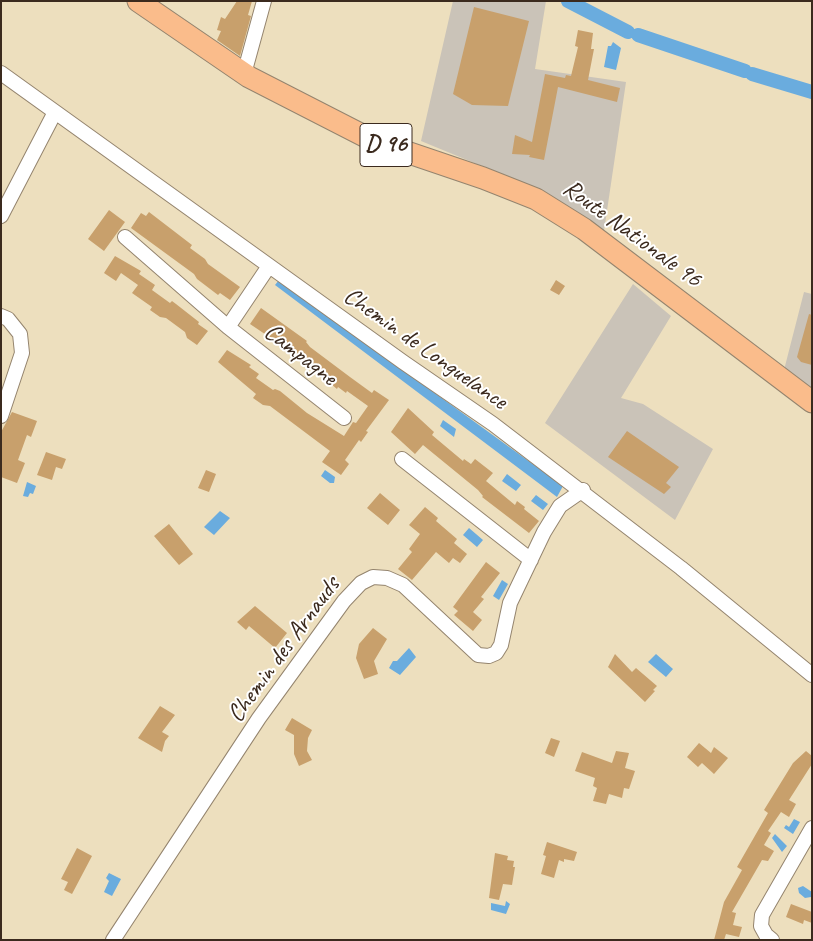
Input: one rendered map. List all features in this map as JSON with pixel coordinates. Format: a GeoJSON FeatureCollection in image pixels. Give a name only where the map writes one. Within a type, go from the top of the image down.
{"type":"FeatureCollection","features":[{"type":"Feature","properties":{"kind":"main road","name":"Route Nationale 96"},"geometry":{"type":"LineString","coordinates":[[138,1],[244,74],[374,141],[536,198],[584,229],[812,402]]}},
{"type":"Feature","properties":{"kind":"street"},"geometry":{"type":"LineString","coordinates":[[244,74],[264,1]]}},
{"type":"Feature","properties":{"kind":"street","name":"Chemin de Longuelance"},"geometry":{"type":"LineString","coordinates":[[1,73],[583,490],[812,675]]}},
{"type":"Feature","properties":{"kind":"street"},"geometry":{"type":"LineString","coordinates":[[1,216],[55,112]]}},
{"type":"Feature","properties":{"kind":"street","name":"Campagne"},"geometry":{"type":"LineString","coordinates":[[125,237],[228,327],[344,418]]}},
{"type":"Feature","properties":{"kind":"street","name":"Campagne"},"geometry":{"type":"LineString","coordinates":[[228,327],[269,266]]}},
{"type":"Feature","properties":{"kind":"street"},"geometry":{"type":"LineString","coordinates":[[1,316],[8,319],[20,334],[22,353],[1,416]]}},
{"type":"Feature","properties":{"kind":"street"},"geometry":{"type":"LineString","coordinates":[[402,459],[531,560]]}},
{"type":"Feature","properties":{"kind":"street","name":"Chemin des Arnauds"},"geometry":{"type":"LineString","coordinates":[[113,940],[259,718],[344,601],[361,583],[373,577],[387,578],[403,585],[478,655],[489,656],[496,653],[501,645],[510,603],[560,506],[583,490]]}},
{"type":"Feature","properties":{"kind":"street"},"geometry":{"type":"LineString","coordinates":[[772,940],[766,935],[761,926],[762,915],[812,828]]}},
{"type":"Feature","properties":{"kind":"shaded area"},"geometry":{"type":"Polygon","coordinates":[[[453,1],[546,1],[535,69],[626,82],[604,231],[547,193],[421,141],[453,1]]]}},
{"type":"Feature","properties":{"kind":"shaded area"},"geometry":{"type":"Polygon","coordinates":[[[633,284],[671,316],[621,398],[643,404],[713,449],[675,520],[545,423],[633,284]]]}},
{"type":"Feature","properties":{"kind":"shaded area"},"geometry":{"type":"Polygon","coordinates":[[[804,292],[812,294],[812,389],[784,370],[804,292]]]}},
{"type":"Feature","properties":{"kind":"water"},"geometry":{"type":"Polygon","coordinates":[[[613,42],[621,48],[616,70],[604,67],[608,46],[611,46],[613,42]]]}},
{"type":"Feature","properties":{"kind":"water"},"geometry":{"type":"Polygon","coordinates":[[[279,280],[563,486],[557,497],[275,285],[279,280]]]}},
{"type":"Feature","properties":{"kind":"water"},"geometry":{"type":"Polygon","coordinates":[[[443,420],[456,429],[454,437],[440,426],[443,420]]]}},
{"type":"Feature","properties":{"kind":"water"},"geometry":{"type":"Polygon","coordinates":[[[325,470],[335,477],[334,483],[330,483],[321,476],[325,470]]]}},
{"type":"Feature","properties":{"kind":"water"},"geometry":{"type":"Polygon","coordinates":[[[507,474],[521,485],[516,491],[502,481],[507,474]]]}},
{"type":"Feature","properties":{"kind":"water"},"geometry":{"type":"Polygon","coordinates":[[[27,482],[36,486],[33,494],[30,493],[28,497],[23,496],[27,482]]]}},
{"type":"Feature","properties":{"kind":"water"},"geometry":{"type":"Polygon","coordinates":[[[536,495],[548,504],[543,510],[531,501],[536,495]]]}},
{"type":"Feature","properties":{"kind":"water"},"geometry":{"type":"Polygon","coordinates":[[[220,511],[230,518],[214,535],[204,527],[220,511]]]}},
{"type":"Feature","properties":{"kind":"water"},"geometry":{"type":"Polygon","coordinates":[[[469,528],[483,540],[477,547],[463,535],[469,528]]]}},
{"type":"Feature","properties":{"kind":"water"},"geometry":{"type":"Polygon","coordinates":[[[502,580],[508,584],[499,600],[493,596],[502,580]]]}},
{"type":"Feature","properties":{"kind":"water"},"geometry":{"type":"Polygon","coordinates":[[[409,648],[416,657],[400,675],[389,668],[393,661],[397,661],[409,648]]]}},
{"type":"Feature","properties":{"kind":"water"},"geometry":{"type":"Polygon","coordinates":[[[656,654],[673,669],[666,677],[648,662],[656,654]]]}},
{"type":"Feature","properties":{"kind":"water"},"geometry":{"type":"Polygon","coordinates":[[[794,819],[800,822],[793,834],[784,828],[786,825],[789,827],[794,819]]]}},
{"type":"Feature","properties":{"kind":"water"},"geometry":{"type":"Polygon","coordinates":[[[775,834],[787,846],[782,852],[772,838],[775,834]]]}},
{"type":"Feature","properties":{"kind":"water"},"geometry":{"type":"Polygon","coordinates":[[[109,873],[121,879],[112,896],[104,892],[109,881],[106,878],[109,873]]]}},
{"type":"Feature","properties":{"kind":"water"},"geometry":{"type":"Polygon","coordinates":[[[803,886],[812,892],[811,897],[805,898],[799,893],[798,888],[803,886]]]}},
{"type":"Feature","properties":{"kind":"water"},"geometry":{"type":"Polygon","coordinates":[[[506,901],[510,904],[506,914],[491,910],[491,903],[505,906],[506,901]]]}},
{"type":"Feature","properties":{"kind":"building"},"geometry":{"type":"Polygon","coordinates":[[[237,1],[252,1],[248,15],[251,16],[240,56],[217,40],[221,31],[217,30],[221,17],[225,19],[237,1]]]}},
{"type":"Feature","properties":{"kind":"building"},"geometry":{"type":"Polygon","coordinates":[[[474,7],[529,21],[508,106],[472,105],[453,94],[474,7]]]}},
{"type":"Feature","properties":{"kind":"building"},"geometry":{"type":"Polygon","coordinates":[[[578,30],[593,33],[591,49],[594,49],[588,80],[620,88],[617,102],[558,87],[544,160],[529,157],[530,155],[512,154],[515,135],[532,142],[545,74],[565,78],[566,75],[571,76],[578,47],[575,46],[578,30]]]}},
{"type":"Feature","properties":{"kind":"building"},"geometry":{"type":"Polygon","coordinates":[[[109,210],[125,222],[104,251],[88,239],[109,210]]]}},
{"type":"Feature","properties":{"kind":"building"},"geometry":{"type":"Polygon","coordinates":[[[149,212],[192,245],[190,248],[205,259],[208,264],[240,287],[230,300],[220,293],[218,295],[197,279],[194,274],[131,228],[141,213],[146,216],[149,212]]]}},
{"type":"Feature","properties":{"kind":"building"},"geometry":{"type":"Polygon","coordinates":[[[115,256],[141,271],[139,274],[155,285],[152,290],[170,303],[172,301],[208,331],[197,345],[187,338],[185,332],[166,318],[160,317],[150,310],[152,307],[132,293],[138,285],[121,273],[116,281],[104,273],[115,256]]]}},
{"type":"Feature","properties":{"kind":"building"},"geometry":{"type":"Polygon","coordinates":[[[556,280],[565,286],[559,295],[550,290],[556,280]]]}},
{"type":"Feature","properties":{"kind":"building"},"geometry":{"type":"Polygon","coordinates":[[[261,308],[307,341],[310,347],[372,393],[374,390],[389,400],[366,431],[368,432],[361,442],[359,440],[345,460],[349,464],[341,475],[322,462],[330,451],[270,406],[263,405],[253,398],[256,394],[218,362],[227,350],[251,365],[249,367],[259,374],[256,378],[273,390],[280,391],[307,413],[344,436],[353,422],[356,423],[368,406],[347,391],[346,393],[338,387],[337,389],[296,355],[250,324],[261,308]]]}},
{"type":"Feature","properties":{"kind":"building"},"geometry":{"type":"Polygon","coordinates":[[[809,314],[812,315],[812,365],[801,362],[797,357],[809,314]]]}},
{"type":"Feature","properties":{"kind":"building"},"geometry":{"type":"Polygon","coordinates":[[[408,408],[434,432],[432,435],[463,461],[464,459],[471,464],[475,459],[493,473],[486,481],[515,505],[517,501],[525,507],[524,509],[539,521],[529,533],[482,497],[478,490],[423,445],[415,454],[391,432],[408,408]]]}},
{"type":"Feature","properties":{"kind":"building"},"geometry":{"type":"Polygon","coordinates":[[[12,412],[37,421],[31,437],[27,435],[18,460],[25,463],[17,483],[1,477],[1,432],[12,412]]]}},
{"type":"Feature","properties":{"kind":"building"},"geometry":{"type":"Polygon","coordinates":[[[627,431],[679,467],[666,483],[671,487],[664,494],[608,457],[627,431]]]}},
{"type":"Feature","properties":{"kind":"building"},"geometry":{"type":"Polygon","coordinates":[[[46,452],[66,459],[62,469],[56,467],[52,480],[37,475],[46,452]]]}},
{"type":"Feature","properties":{"kind":"building"},"geometry":{"type":"Polygon","coordinates":[[[206,470],[216,474],[209,492],[198,488],[206,470]]]}},
{"type":"Feature","properties":{"kind":"building"},"geometry":{"type":"Polygon","coordinates":[[[380,493],[400,510],[388,525],[367,508],[380,493]]]}},
{"type":"Feature","properties":{"kind":"building"},"geometry":{"type":"Polygon","coordinates":[[[425,507],[438,518],[436,521],[457,539],[454,543],[467,554],[460,563],[453,558],[449,563],[436,552],[412,580],[398,569],[412,552],[409,549],[420,534],[409,525],[425,507]]]}},
{"type":"Feature","properties":{"kind":"building"},"geometry":{"type":"Polygon","coordinates":[[[169,524],[193,554],[179,565],[154,536],[169,524]]]}},
{"type":"Feature","properties":{"kind":"building"},"geometry":{"type":"Polygon","coordinates":[[[486,562],[500,573],[481,597],[484,599],[473,612],[482,620],[473,631],[454,615],[458,611],[453,607],[486,562]]]}},
{"type":"Feature","properties":{"kind":"building"},"geometry":{"type":"Polygon","coordinates":[[[255,606],[287,633],[275,648],[249,626],[246,630],[237,622],[255,606]]]}},
{"type":"Feature","properties":{"kind":"building"},"geometry":{"type":"Polygon","coordinates":[[[373,628],[387,639],[374,661],[378,674],[364,679],[356,658],[359,644],[373,628]]]}},
{"type":"Feature","properties":{"kind":"building"},"geometry":{"type":"Polygon","coordinates":[[[615,654],[632,672],[636,668],[657,686],[645,702],[608,667],[615,654]]]}},
{"type":"Feature","properties":{"kind":"building"},"geometry":{"type":"Polygon","coordinates":[[[160,706],[175,715],[162,732],[169,736],[165,741],[162,752],[138,738],[160,706]]]}},
{"type":"Feature","properties":{"kind":"building"},"geometry":{"type":"Polygon","coordinates":[[[292,718],[312,730],[308,738],[307,751],[312,760],[299,766],[294,754],[294,735],[285,730],[292,718]]]}},
{"type":"Feature","properties":{"kind":"building"},"geometry":{"type":"Polygon","coordinates":[[[551,738],[560,741],[554,757],[545,753],[551,738]]]}},
{"type":"Feature","properties":{"kind":"building"},"geometry":{"type":"Polygon","coordinates":[[[699,743],[711,753],[714,747],[728,758],[714,774],[702,763],[698,767],[687,757],[699,743]]]}},
{"type":"Feature","properties":{"kind":"building"},"geometry":{"type":"Polygon","coordinates":[[[616,751],[629,753],[625,768],[635,771],[629,789],[624,788],[622,798],[609,794],[606,804],[593,801],[597,788],[593,786],[595,778],[575,771],[582,752],[612,763],[616,751]]]}},
{"type":"Feature","properties":{"kind":"building"},"geometry":{"type":"Polygon","coordinates":[[[806,751],[812,756],[812,764],[789,800],[796,804],[789,817],[781,812],[768,831],[771,833],[764,845],[774,851],[768,861],[762,860],[732,912],[736,913],[733,925],[742,927],[739,937],[726,934],[724,940],[714,940],[724,902],[742,870],[737,867],[768,813],[764,810],[793,763],[806,751]]]}},
{"type":"Feature","properties":{"kind":"building"},"geometry":{"type":"Polygon","coordinates":[[[547,842],[577,852],[574,861],[564,859],[564,862],[559,860],[554,878],[541,874],[546,856],[543,855],[547,842]]]}},
{"type":"Feature","properties":{"kind":"building"},"geometry":{"type":"Polygon","coordinates":[[[77,848],[92,856],[72,894],[64,890],[68,882],[61,879],[77,848]]]}},
{"type":"Feature","properties":{"kind":"building"},"geometry":{"type":"Polygon","coordinates":[[[495,853],[508,856],[507,860],[514,861],[513,867],[515,867],[512,885],[503,884],[499,900],[489,898],[495,853]]]}},
{"type":"Feature","properties":{"kind":"building"},"geometry":{"type":"Polygon","coordinates":[[[791,904],[812,912],[812,923],[804,920],[803,924],[786,917],[791,904]]]}},
{"type":"Feature","properties":{"kind":"waterway"},"geometry":{"type":"LineString","coordinates":[[568,1],[628,32]]}},
{"type":"Feature","properties":{"kind":"waterway"},"geometry":{"type":"LineString","coordinates":[[638,35],[745,71]]}},
{"type":"Feature","properties":{"kind":"waterway"},"geometry":{"type":"LineString","coordinates":[[752,74],[812,92]]}}]}
